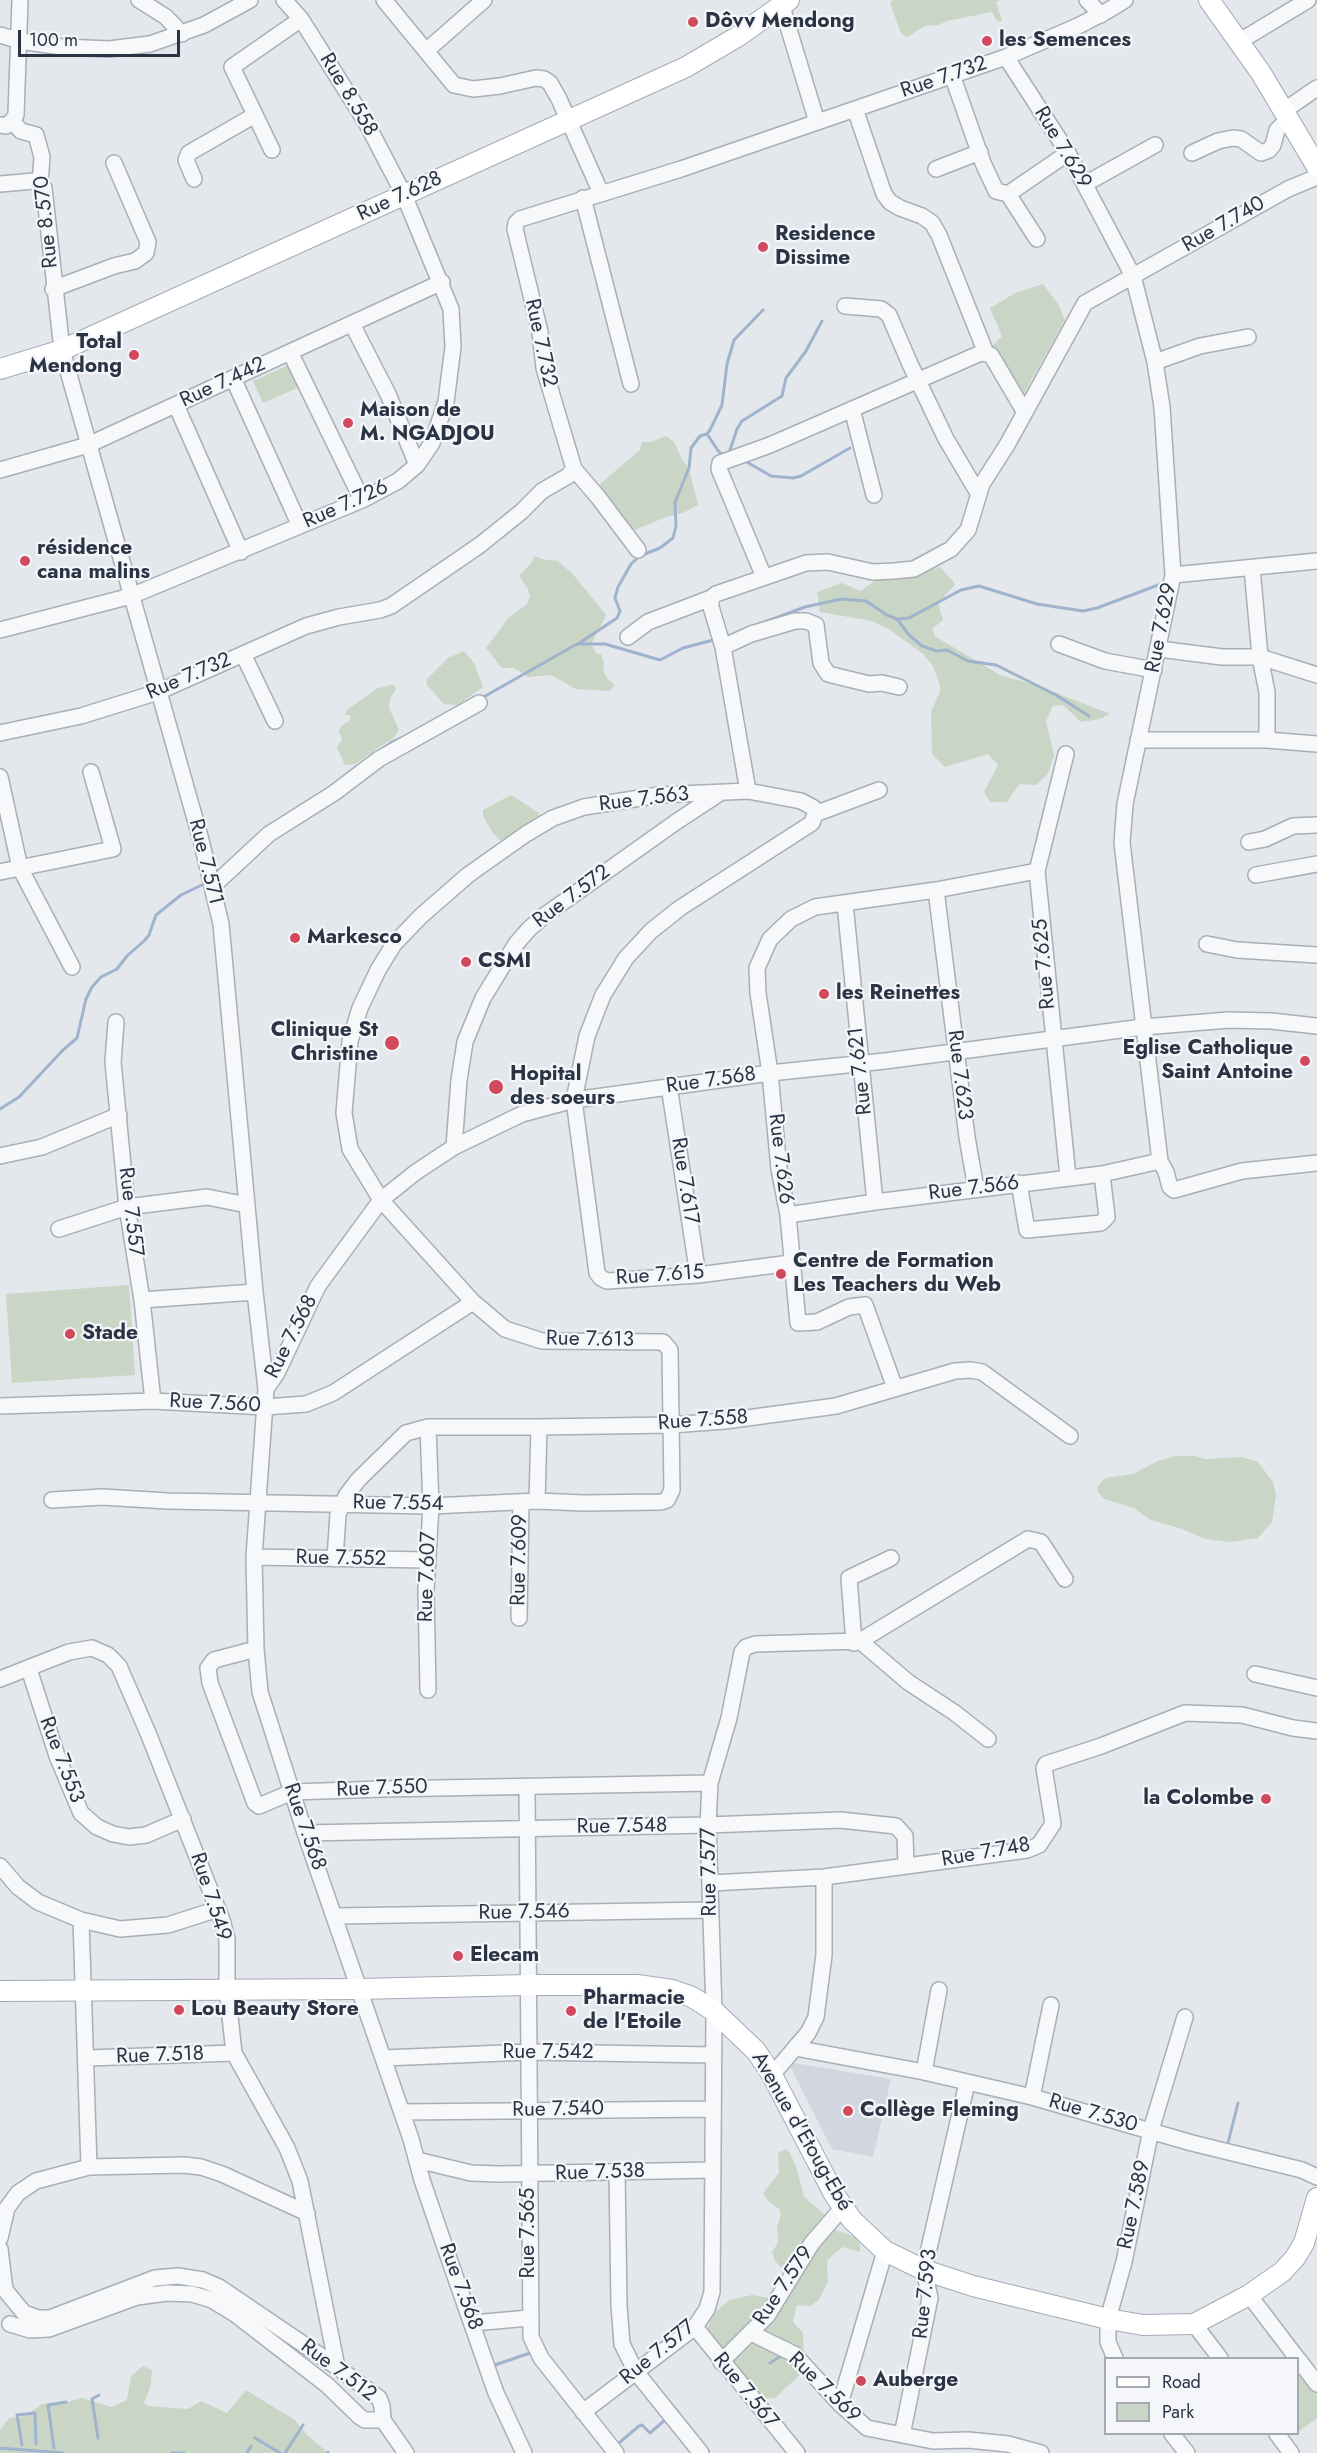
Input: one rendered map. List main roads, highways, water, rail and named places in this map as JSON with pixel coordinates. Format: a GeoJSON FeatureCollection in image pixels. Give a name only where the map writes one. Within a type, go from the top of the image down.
{"type":"FeatureCollection","features":[{"type":"Feature","properties":{"kind":"main road"},"geometry":{"type":"LineString","coordinates":[[1209,0],[1240,41],[1317,166]]}},
{"type":"Feature","properties":{"kind":"main road","name":"Rue 7.628"},"geometry":{"type":"LineString","coordinates":[[0,369],[62,350],[686,67],[737,37],[783,2]]}},
{"type":"Feature","properties":{"kind":"main road","name":"Avenue d'Etoug-Ebé"},"geometry":{"type":"LineString","coordinates":[[0,1991],[359,1989],[527,1985],[654,1986],[692,1997],[714,2011],[756,2051],[772,2075],[820,2169],[843,2207],[866,2235],[885,2251],[924,2270],[973,2286],[1108,2319],[1143,2325],[1194,2324],[1249,2295],[1282,2272],[1295,2258],[1304,2243],[1317,2198]]}},
{"type":"Feature","properties":{"kind":"waterway"},"geometry":{"type":"LineString","coordinates":[[578,644],[617,618],[620,611],[615,598],[618,587],[631,564],[640,556],[660,548],[673,538],[676,526],[675,502],[689,468],[691,448],[700,436],[707,434],[710,430],[722,405],[727,364],[734,340],[763,310]]}},
{"type":"Feature","properties":{"kind":"waterway"},"geometry":{"type":"LineString","coordinates":[[729,453],[742,421],[782,396],[786,378],[806,351],[822,321]]}},
{"type":"Feature","properties":{"kind":"waterway"},"geometry":{"type":"LineString","coordinates":[[707,434],[719,452],[724,455]]}},
{"type":"Feature","properties":{"kind":"waterway"},"geometry":{"type":"LineString","coordinates":[[745,461],[771,476],[793,478],[801,476],[850,448]]}},
{"type":"Feature","properties":{"kind":"waterway"},"geometry":{"type":"LineString","coordinates":[[754,626],[805,607],[841,599],[866,601],[897,619],[909,618],[961,590],[979,586],[1037,604],[1083,611],[1161,584]]}},
{"type":"Feature","properties":{"kind":"waterway"},"geometry":{"type":"LineString","coordinates":[[897,619],[909,635],[922,646],[937,651],[947,650],[968,661],[996,665],[1056,695],[1089,716]]}},
{"type":"Feature","properties":{"kind":"waterway"},"geometry":{"type":"LineString","coordinates":[[480,699],[577,644],[605,644],[660,660],[683,648],[717,639]]}},
{"type":"Feature","properties":{"kind":"waterway"},"geometry":{"type":"LineString","coordinates":[[382,749],[402,738]]}},
{"type":"Feature","properties":{"kind":"waterway"},"geometry":{"type":"LineString","coordinates":[[0,1109],[19,1097],[77,1038],[86,999],[92,987],[101,977],[117,969],[127,956],[144,941],[149,935],[156,915],[181,895],[206,883]]}},
{"type":"Feature","properties":{"kind":"waterway"},"geometry":{"type":"LineString","coordinates":[[1227,2147],[1238,2103]]}},
{"type":"Feature","properties":{"kind":"waterway"},"geometry":{"type":"LineString","coordinates":[[492,2366],[530,2353]]}},
{"type":"Feature","properties":{"kind":"waterway"},"geometry":{"type":"LineString","coordinates":[[770,2363],[784,2354]]}},
{"type":"Feature","properties":{"kind":"waterway"},"geometry":{"type":"LineString","coordinates":[[98,2438],[92,2399],[99,2395]]}},
{"type":"Feature","properties":{"kind":"waterway"},"geometry":{"type":"LineString","coordinates":[[54,2448],[48,2405],[66,2402]]}},
{"type":"Feature","properties":{"kind":"waterway"},"geometry":{"type":"LineString","coordinates":[[22,2445],[17,2415],[35,2413],[36,2444]]}},
{"type":"Feature","properties":{"kind":"waterway"},"geometry":{"type":"LineString","coordinates":[[620,2442],[639,2426],[642,2425],[650,2433],[666,2419]]}},
{"type":"Feature","properties":{"kind":"waterway"},"geometry":{"type":"LineString","coordinates":[[285,2453],[303,2425]]}},
{"type":"Feature","properties":{"kind":"waterway"},"geometry":{"type":"LineString","coordinates":[[255,2438],[280,2453]]}},
{"type":"Feature","properties":{"kind":"waterway"},"geometry":{"type":"LineString","coordinates":[[247,2453],[251,2446]]}},
{"type":"Feature","properties":{"kind":"waterway"},"geometry":{"type":"LineString","coordinates":[[0,2448],[63,2453]]}},
{"type":"Feature","properties":{"kind":"waterway"},"geometry":{"type":"LineString","coordinates":[[172,2453],[184,2453]]}},
{"type":"Feature","properties":{"kind":"place","name":"Dôvv Mendong"},"geometry":{"type":"Point","coordinates":[693,22]}},
{"type":"Feature","properties":{"kind":"place","name":"les Semences"},"geometry":{"type":"Point","coordinates":[987,41]}},
{"type":"Feature","properties":{"kind":"place","name":"Residence Dissime"},"geometry":{"type":"Point","coordinates":[763,247]}},
{"type":"Feature","properties":{"kind":"place","name":"Total Mendong"},"geometry":{"type":"Point","coordinates":[134,355]}},
{"type":"Feature","properties":{"kind":"place","name":"Maison de M. NGADJOU"},"geometry":{"type":"Point","coordinates":[348,423]}},
{"type":"Feature","properties":{"kind":"place","name":"résidence cana malins"},"geometry":{"type":"Point","coordinates":[25,561]}},
{"type":"Feature","properties":{"kind":"place","name":"Markesco"},"geometry":{"type":"Point","coordinates":[295,938]}},
{"type":"Feature","properties":{"kind":"place","name":"CSMI"},"geometry":{"type":"Point","coordinates":[466,962]}},
{"type":"Feature","properties":{"kind":"place","name":"les Reinettes"},"geometry":{"type":"Point","coordinates":[824,994]}},
{"type":"Feature","properties":{"kind":"place","name":"Clinique St Christine"},"geometry":{"type":"Point","coordinates":[392,1043]}},
{"type":"Feature","properties":{"kind":"place","name":"Eglise Catholique Saint Antoine"},"geometry":{"type":"Point","coordinates":[1305,1061]}},
{"type":"Feature","properties":{"kind":"place","name":"Hopital des soeurs"},"geometry":{"type":"Point","coordinates":[496,1087]}},
{"type":"Feature","properties":{"kind":"place","name":"Centre de Formation Les Teachers du Web"},"geometry":{"type":"Point","coordinates":[781,1274]}},
{"type":"Feature","properties":{"kind":"place","name":"Stade"},"geometry":{"type":"Point","coordinates":[70,1334]}},
{"type":"Feature","properties":{"kind":"place","name":"la Colombe"},"geometry":{"type":"Point","coordinates":[1266,1799]}},
{"type":"Feature","properties":{"kind":"place","name":"Elecam"},"geometry":{"type":"Point","coordinates":[458,1956]}},
{"type":"Feature","properties":{"kind":"place","name":"Lou Beauty Store"},"geometry":{"type":"Point","coordinates":[179,2010]}},
{"type":"Feature","properties":{"kind":"place","name":"Pharmacie de l'Etoile"},"geometry":{"type":"Point","coordinates":[571,2011]}},
{"type":"Feature","properties":{"kind":"place","name":"Collège Fleming"},"geometry":{"type":"Point","coordinates":[848,2111]}},
{"type":"Feature","properties":{"kind":"place","name":"Auberge"},"geometry":{"type":"Point","coordinates":[861,2381]}}]}
